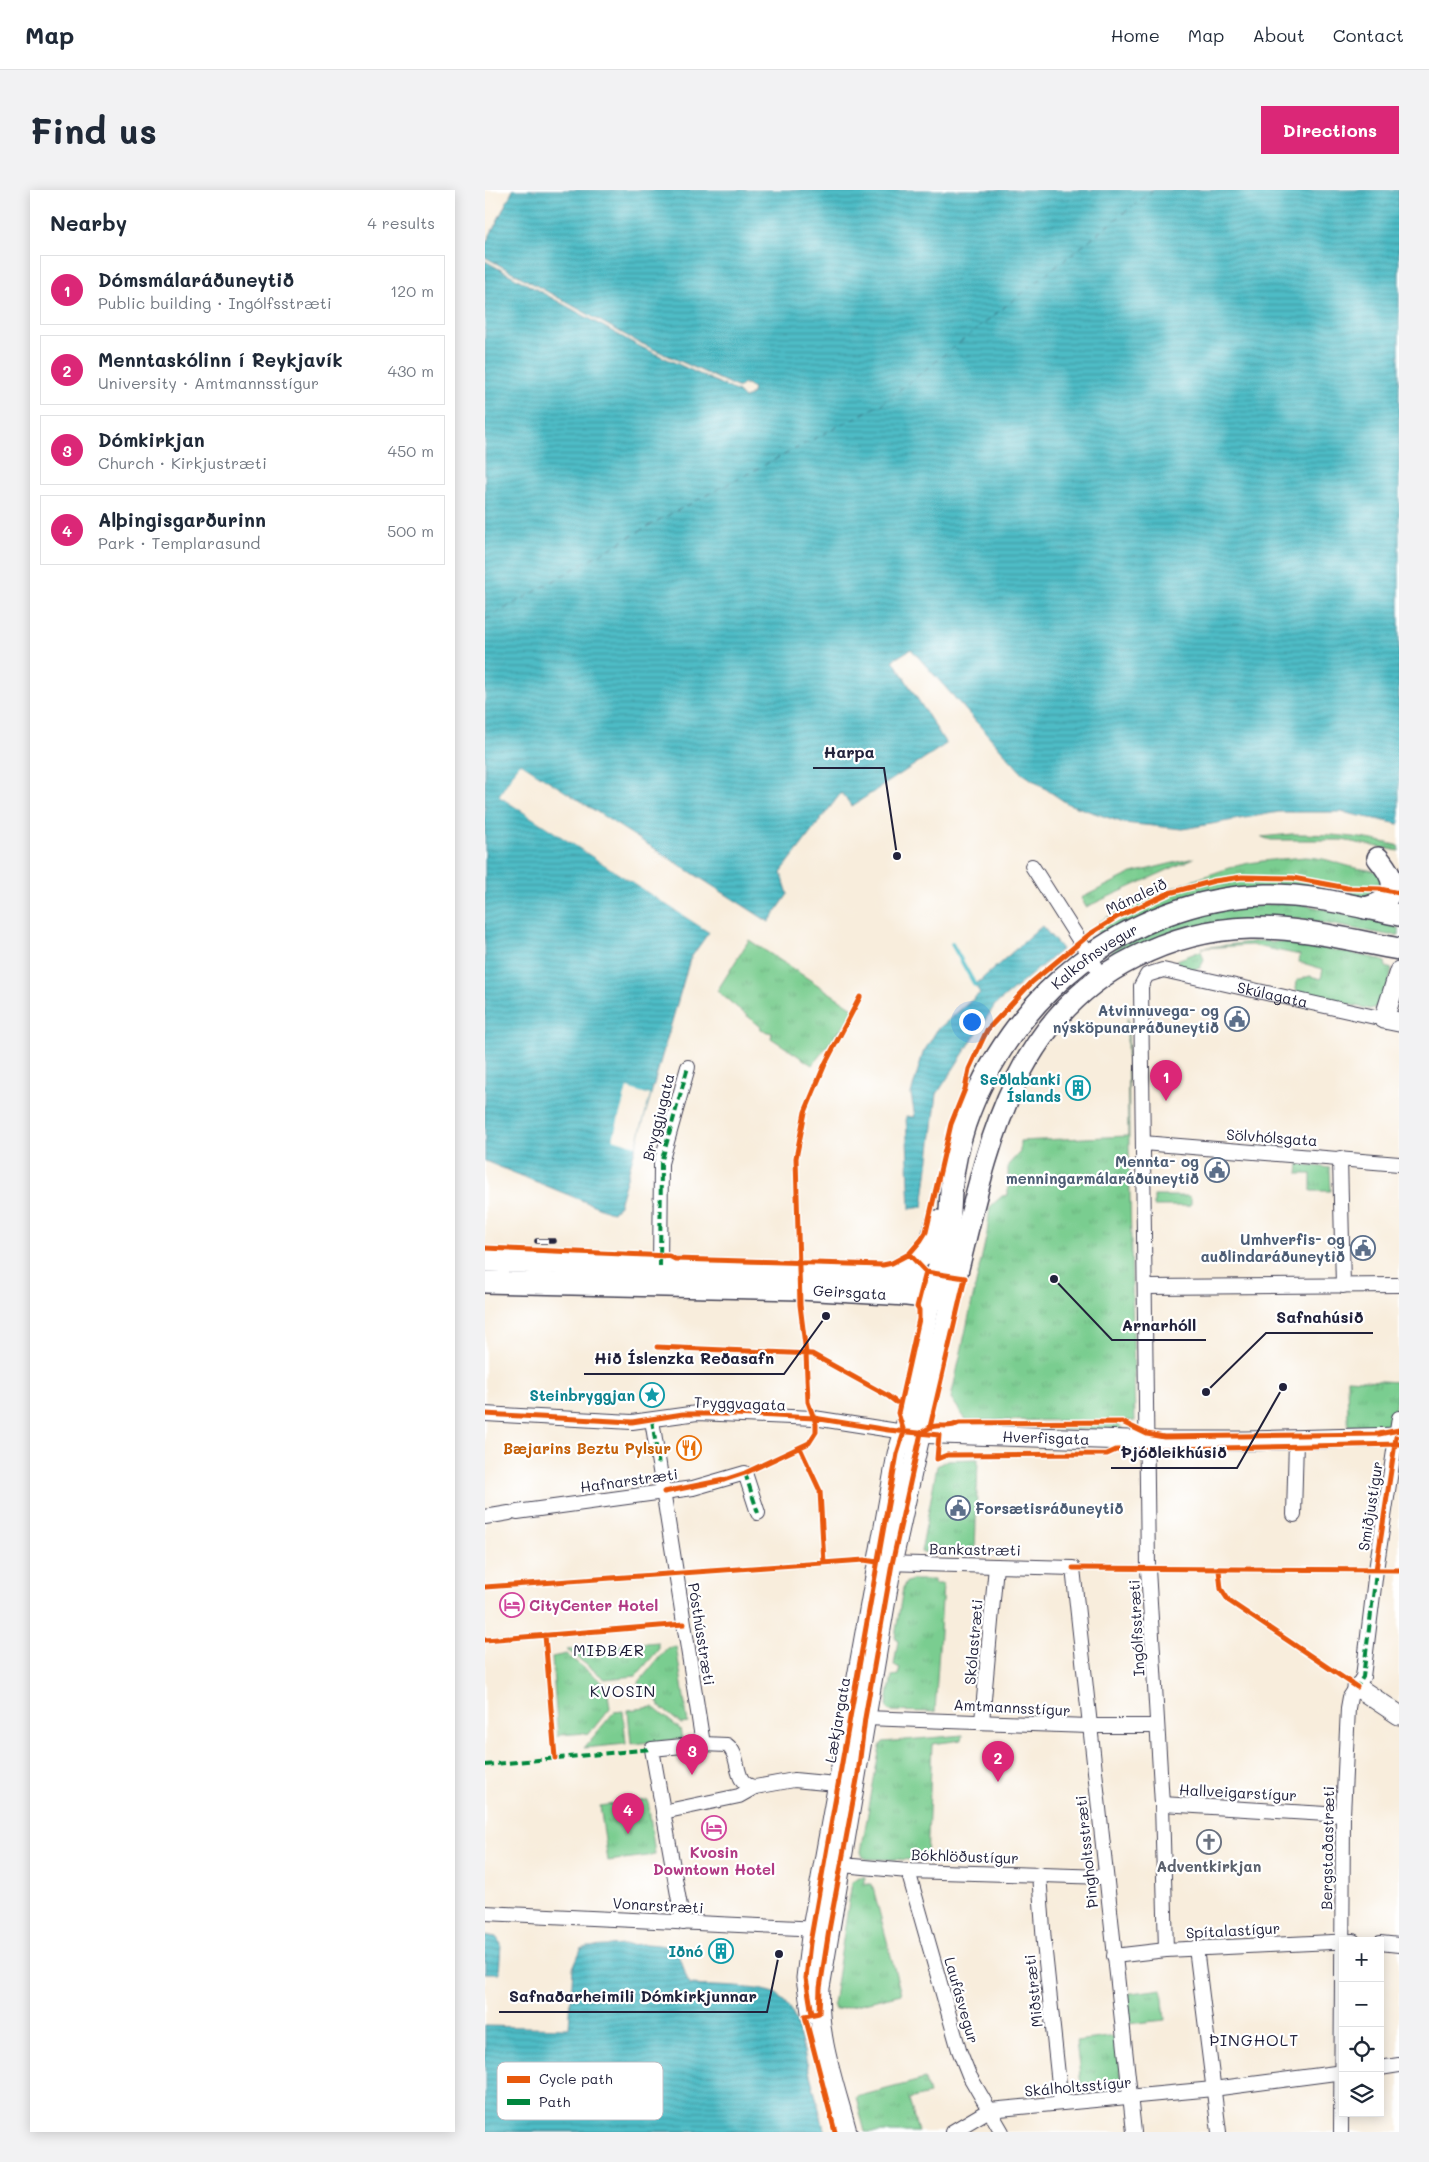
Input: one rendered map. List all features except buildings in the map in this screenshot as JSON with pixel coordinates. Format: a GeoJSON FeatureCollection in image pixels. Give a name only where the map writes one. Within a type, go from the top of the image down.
{"type":"FeatureCollection","features":[{"type":"Feature","properties":{"kind":"main road"},"geometry":{"type":"LineString","coordinates":[[1365,908],[1387,900],[1393,892],[1394,881],[1391,873],[1378,858]]}},
{"type":"Feature","properties":{"kind":"main road","name":"Kalkofnsvegur"},"geometry":{"type":"LineString","coordinates":[[943,1292],[951,1184],[965,1124],[980,1088],[998,1053],[1033,1008],[1088,956],[1147,922],[1180,909],[1211,901],[1239,897],[1290,896],[1399,915]]}},
{"type":"Feature","properties":{"kind":"main road","name":"Kalkofnsvegur"},"geometry":{"type":"LineString","coordinates":[[943,1292],[1009,1095],[1033,1050],[1050,1025],[1079,995],[1102,976],[1123,963],[1167,943],[1224,930],[1249,928],[1293,929],[1399,949]]}},
{"type":"Feature","properties":{"kind":"main road"},"geometry":{"type":"LineString","coordinates":[[1391,1020],[1399,971]]}},
{"type":"Feature","properties":{"kind":"main road","name":"Geirsgata"},"geometry":{"type":"LineString","coordinates":[[884,1277],[907,1268],[925,1252],[932,1241],[938,1217],[951,1184]]}},
{"type":"Feature","properties":{"kind":"main road","name":"Geirsgata"},"geometry":{"type":"LineString","coordinates":[[485,1262],[671,1277],[759,1279],[775,1271],[884,1277],[943,1292]]}},
{"type":"Feature","properties":{"kind":"main road","name":"Geirsgata"},"geometry":{"type":"LineString","coordinates":[[485,1282],[660,1276],[800,1289],[943,1292]]}},
{"type":"Feature","properties":{"kind":"main road","name":"Lækjargata"},"geometry":{"type":"LineString","coordinates":[[847,1784],[865,1718],[897,1454],[913,1433],[943,1292]]}},
{"type":"Feature","properties":{"kind":"main road","name":"Hverfisgata"},"geometry":{"type":"LineString","coordinates":[[913,1433],[1147,1440],[1296,1440],[1397,1437]]}},
{"type":"Feature","properties":{"kind":"main road","name":"Lækjargata"},"geometry":{"type":"LineString","coordinates":[[847,2132],[816,2013],[820,1988],[820,1929],[885,1563]]}},
{"type":"Feature","properties":{"kind":"main road"},"geometry":{"type":"LineString","coordinates":[[1357,1687],[1399,1715]]}},
{"type":"Feature","properties":{"kind":"street"},"geometry":{"type":"LineString","coordinates":[[1032,866],[1102,976]]}},
{"type":"Feature","properties":{"kind":"street","name":"Skúlagata"},"geometry":{"type":"LineString","coordinates":[[1147,975],[1163,970],[1391,1020]]}},
{"type":"Feature","properties":{"kind":"street","name":"Ingólfsstræti"},"geometry":{"type":"LineString","coordinates":[[1147,975],[1141,986],[1140,995],[1148,1569],[1162,1804],[1166,1950]]}},
{"type":"Feature","properties":{"kind":"street","name":"Bryggjugata"},"geometry":{"type":"LineString","coordinates":[[660,1276],[661,1163],[688,1066]]}},
{"type":"Feature","properties":{"kind":"street","name":"Sölvhólsgata"},"geometry":{"type":"LineString","coordinates":[[1143,1143],[1399,1164]]}},
{"type":"Feature","properties":{"kind":"street"},"geometry":{"type":"LineString","coordinates":[[1340,1158],[1343,1286]]}},
{"type":"Feature","properties":{"kind":"street"},"geometry":{"type":"LineString","coordinates":[[1145,1287],[1399,1285]]}},
{"type":"Feature","properties":{"kind":"street","name":"Tryggvagata"},"geometry":{"type":"LineString","coordinates":[[485,1414],[623,1422],[652,1420],[697,1413],[814,1418],[913,1433]]}},
{"type":"Feature","properties":{"kind":"street","name":"Smiðjustígur"},"geometry":{"type":"LineString","coordinates":[[1376,1570],[1399,1418]]}},
{"type":"Feature","properties":{"kind":"street","name":"Pósthússtræti"},"geometry":{"type":"LineString","coordinates":[[652,1420],[703,1744]]}},
{"type":"Feature","properties":{"kind":"street"},"geometry":{"type":"LineString","coordinates":[[1294,1515],[1296,1440]]}},
{"type":"Feature","properties":{"kind":"street","name":"Hafnarstræti"},"geometry":{"type":"LineString","coordinates":[[485,1516],[664,1492],[724,1480],[745,1473],[758,1513]]}},
{"type":"Feature","properties":{"kind":"street","name":"Bankastræti"},"geometry":{"type":"LineString","coordinates":[[885,1563],[1073,1568]]}},
{"type":"Feature","properties":{"kind":"street","name":"Skólastræti"},"geometry":{"type":"LineString","coordinates":[[982,1721],[996,1566]]}},
{"type":"Feature","properties":{"kind":"street","name":"Þingholtsstræti"},"geometry":{"type":"LineString","coordinates":[[1073,1568],[1134,2132]]}},
{"type":"Feature","properties":{"kind":"street","name":"Bergstaðastræti"},"geometry":{"type":"LineString","coordinates":[[1348,1937],[1343,1815],[1347,1708],[1350,1698],[1363,1677],[1376,1570]]}},
{"type":"Feature","properties":{"kind":"street","name":"Amtmannsstígur"},"geometry":{"type":"LineString","coordinates":[[865,1718],[1089,1726],[1157,1726]]}},
{"type":"Feature","properties":{"kind":"street"},"geometry":{"type":"LineString","coordinates":[[683,1923],[652,1749],[703,1744],[727,1745],[735,1755],[741,1780],[747,1785],[755,1787]]}},
{"type":"Feature","properties":{"kind":"street"},"geometry":{"type":"LineString","coordinates":[[663,1812],[739,1796],[755,1787],[793,1780],[847,1784]]}},
{"type":"Feature","properties":{"kind":"street","name":"Hallveigarstígur"},"geometry":{"type":"LineString","coordinates":[[1162,1804],[1343,1815]]}},
{"type":"Feature","properties":{"kind":"street","name":"Bókhlöðustígur"},"geometry":{"type":"LineString","coordinates":[[832,1864],[908,1871],[1105,1877]]}},
{"type":"Feature","properties":{"kind":"street","name":"Laufásvegur"},"geometry":{"type":"LineString","coordinates":[[908,1871],[959,2050],[969,2075],[1002,2132]]}},
{"type":"Feature","properties":{"kind":"street","name":"Miðstræti"},"geometry":{"type":"LineString","coordinates":[[1039,1874],[1044,1943],[1061,2103]]}},
{"type":"Feature","properties":{"kind":"street","name":"Vonarstræti"},"geometry":{"type":"LineString","coordinates":[[485,1913],[820,1929]]}},
{"type":"Feature","properties":{"kind":"street","name":"Spítalastígur"},"geometry":{"type":"LineString","coordinates":[[1114,1956],[1166,1950],[1339,1940]]}},
{"type":"Feature","properties":{"kind":"street"},"geometry":{"type":"LineString","coordinates":[[1384,1943],[1399,1945]]}},
{"type":"Feature","properties":{"kind":"street"},"geometry":{"type":"LineString","coordinates":[[1196,1948],[1219,2132]]}},
{"type":"Feature","properties":{"kind":"street","name":"Bergstaðastræti"},"geometry":{"type":"LineString","coordinates":[[1344,2027],[1346,1982]]}},
{"type":"Feature","properties":{"kind":"street"},"geometry":{"type":"LineString","coordinates":[[1384,2067],[1399,2065]]}},
{"type":"Feature","properties":{"kind":"street","name":"Skálholtsstígur"},"geometry":{"type":"LineString","coordinates":[[952,2132],[989,2110],[1131,2097],[1339,2072]]}},
{"type":"Feature","properties":{"kind":"street","name":"Bergstaðastræti"},"geometry":{"type":"LineString","coordinates":[[1341,2117],[1341,2132]]}},
{"type":"Feature","properties":{"kind":"green space"},"geometry":{"type":"Polygon","coordinates":[[[1292,834],[1332,835],[1373,840],[1399,846],[1399,851],[1342,840],[1271,840],[1261,837],[1292,834]]]}},
{"type":"Feature","properties":{"kind":"green space"},"geometry":{"type":"Polygon","coordinates":[[[1305,857],[1327,860],[1387,876],[1380,899],[1290,890],[1100,936],[1095,927],[1102,920],[1138,902],[1228,868],[1256,862],[1305,857]]]}},
{"type":"Feature","properties":{"kind":"green space"},"geometry":{"type":"Polygon","coordinates":[[[1194,858],[1086,907],[1081,898],[1132,873],[1194,858]]]}},
{"type":"Feature","properties":{"kind":"green space"},"geometry":{"type":"Polygon","coordinates":[[[1297,903],[1392,924],[1399,929],[1399,935],[1388,935],[1296,918],[1282,919],[1115,959],[1104,958],[1127,939],[1213,907],[1297,903]]]}},
{"type":"Feature","properties":{"kind":"green space"},"geometry":{"type":"Polygon","coordinates":[[[749,940],[856,1010],[812,1065],[771,1038],[772,1033],[760,1030],[761,1027],[717,991],[749,940]]]}},
{"type":"Feature","properties":{"kind":"green space"},"geometry":{"type":"Polygon","coordinates":[[[1260,941],[1291,942],[1380,959],[1385,962],[1386,967],[1392,969],[1383,1000],[1375,1008],[1369,1009],[1302,994],[1296,990],[1297,980],[1310,976],[1321,979],[1323,969],[1299,962],[1300,955],[1251,945],[1201,948],[1260,941]]]}},
{"type":"Feature","properties":{"kind":"green space"},"geometry":{"type":"Polygon","coordinates":[[[1201,951],[1204,960],[1200,968],[1191,970],[1179,966],[1177,960],[1201,951]]]}},
{"type":"Feature","properties":{"kind":"green space"},"geometry":{"type":"Polygon","coordinates":[[[1127,1019],[1135,1421],[966,1420],[951,1398],[987,1233],[990,1207],[1002,1196],[1008,1195],[1008,1165],[1020,1152],[1020,1141],[1128,1136],[1127,1019]]]}},
{"type":"Feature","properties":{"kind":"green space"},"geometry":{"type":"Polygon","coordinates":[[[1299,1164],[1330,1168],[1331,1191],[1311,1191],[1311,1174],[1298,1174],[1299,1164]]]}},
{"type":"Feature","properties":{"kind":"green space"},"geometry":{"type":"Polygon","coordinates":[[[1154,1196],[1188,1196],[1191,1198],[1191,1204],[1188,1206],[1154,1206],[1154,1196]]]}},
{"type":"Feature","properties":{"kind":"green space"},"geometry":{"type":"Polygon","coordinates":[[[1347,1379],[1399,1382],[1392,1425],[1348,1426],[1347,1379]]]}},
{"type":"Feature","properties":{"kind":"green space"},"geometry":{"type":"Polygon","coordinates":[[[1041,1424],[1118,1424],[1123,1429],[1054,1430],[1041,1424]]]}},
{"type":"Feature","properties":{"kind":"green space"},"geometry":{"type":"Polygon","coordinates":[[[978,1459],[975,1553],[921,1552],[937,1466],[947,1460],[978,1459]]]}},
{"type":"Feature","properties":{"kind":"green space"},"geometry":{"type":"Polygon","coordinates":[[[912,1580],[934,1580],[934,1584],[943,1584],[935,1712],[890,1711],[886,1707],[892,1676],[898,1675],[900,1668],[894,1665],[898,1641],[895,1637],[903,1588],[905,1583],[912,1580]]]}},
{"type":"Feature","properties":{"kind":"green space"},"geometry":{"type":"Polygon","coordinates":[[[658,1642],[658,1650],[636,1676],[605,1679],[567,1650],[658,1642]]]}},
{"type":"Feature","properties":{"kind":"green space"},"geometry":{"type":"Polygon","coordinates":[[[676,1646],[688,1723],[681,1724],[659,1706],[657,1695],[641,1697],[639,1682],[667,1648],[676,1646]]]}},
{"type":"Feature","properties":{"kind":"green space"},"geometry":{"type":"Polygon","coordinates":[[[566,1654],[607,1686],[610,1708],[588,1735],[586,1733],[560,1735],[558,1737],[552,1657],[566,1654]]]}},
{"type":"Feature","properties":{"kind":"green space"},"geometry":{"type":"Polygon","coordinates":[[[653,1707],[680,1729],[682,1739],[631,1744],[628,1710],[653,1707]]]}},
{"type":"Feature","properties":{"kind":"green space"},"geometry":{"type":"Polygon","coordinates":[[[623,1711],[626,1744],[584,1748],[614,1712],[623,1711]]]}},
{"type":"Feature","properties":{"kind":"green space"},"geometry":{"type":"Polygon","coordinates":[[[963,1735],[962,1740],[932,1744],[927,1860],[867,1859],[863,1857],[861,1852],[880,1746],[883,1742],[963,1735]]]}},
{"type":"Feature","properties":{"kind":"green space"},"geometry":{"type":"Polygon","coordinates":[[[648,1800],[655,1855],[608,1861],[600,1806],[621,1803],[620,1810],[627,1813],[632,1809],[630,1802],[648,1800]]]}},
{"type":"Feature","properties":{"kind":"green space"},"geometry":{"type":"Polygon","coordinates":[[[859,1877],[865,1877],[865,1884],[872,1884],[901,1994],[835,2010],[833,2004],[852,1882],[859,1877]]]}},
{"type":"Feature","properties":{"kind":"green space"},"geometry":{"type":"Polygon","coordinates":[[[1162,1989],[1165,2020],[1128,2024],[1125,1994],[1162,1989]]]}},
{"type":"Feature","properties":{"kind":"green space"},"geometry":{"type":"Polygon","coordinates":[[[1117,2036],[1121,2089],[1082,2094],[1076,2041],[1117,2036]]]}},
{"type":"Feature","properties":{"kind":"green space"},"geometry":{"type":"Polygon","coordinates":[[[925,2079],[929,2094],[909,2099],[918,2132],[865,2132],[856,2097],[925,2079]]]}},
{"type":"Feature","properties":{"kind":"water"},"geometry":{"type":"Polygon","coordinates":[[[513,190],[1399,190],[1399,824],[1341,812],[1279,812],[1183,829],[1124,823],[1068,804],[1022,773],[911,649],[893,660],[946,744],[852,806],[841,793],[781,872],[788,894],[769,922],[520,763],[499,796],[709,932],[690,959],[619,1205],[613,1212],[485,1161],[485,261],[637,345],[738,392],[744,398],[750,396],[753,390],[748,384],[743,384],[739,388],[638,342],[485,257],[485,245],[513,190]]]}},
{"type":"Feature","properties":{"kind":"water"},"geometry":{"type":"Polygon","coordinates":[[[1042,926],[1062,949],[995,1005],[937,1094],[923,1207],[910,1209],[906,1116],[915,1117],[911,1094],[923,1053],[937,1030],[980,993],[975,985],[1042,926]]]}},
{"type":"Feature","properties":{"kind":"water"},"geometry":{"type":"Polygon","coordinates":[[[485,1935],[496,1937],[501,1944],[499,1973],[485,1973],[485,1935]]]}},
{"type":"Feature","properties":{"kind":"water"},"geometry":{"type":"Polygon","coordinates":[[[645,1944],[667,1947],[673,1949],[680,1958],[689,1985],[736,1987],[762,1990],[778,1995],[789,2007],[796,2021],[825,2132],[485,2132],[485,2026],[569,2028],[573,1968],[581,1949],[645,1944]]]}},
{"type":"Feature","properties":{"kind":"pier"},"geometry":{"type":"Polygon","coordinates":[[[520,763],[731,899],[729,901],[521,767],[502,795],[711,930],[709,932],[499,796],[520,763]]]}},
{"type":"Feature","properties":{"kind":"pier"},"geometry":{"type":"Polygon","coordinates":[[[627,1088],[650,1095],[636,1146],[613,1139],[627,1088]]]}},
{"type":"Feature","properties":{"kind":"waterway"},"geometry":{"type":"LineString","coordinates":[[952,944],[975,985]]}},
{"type":"Feature","properties":{"kind":"ferry route"},"geometry":{"type":"LineString","coordinates":[[485,620],[661,519],[883,403],[1153,190]]}},
{"type":"Feature","properties":{"kind":"railway"},"geometry":{"type":"LineString","coordinates":[[537,1241],[554,1241]]}},
{"type":"Feature","properties":{"kind":"marked path"},"geometry":{"type":"LineString","coordinates":[[660,1266],[661,1163],[688,1067]]}},
{"type":"Feature","properties":{"kind":"marked path"},"geometry":{"type":"LineString","coordinates":[[652,1420],[659,1466]]}},
{"type":"Feature","properties":{"kind":"marked path"},"geometry":{"type":"LineString","coordinates":[[745,1473],[758,1513]]}},
{"type":"Feature","properties":{"kind":"marked path"},"geometry":{"type":"LineString","coordinates":[[1354,1685],[1357,1687],[1363,1677],[1377,1565]]}},
{"type":"Feature","properties":{"kind":"marked path"},"geometry":{"type":"LineString","coordinates":[[485,1765],[652,1749]]}},
{"type":"Feature","properties":{"kind":"cycle path","name":"Mánaleið"},"geometry":{"type":"LineString","coordinates":[[485,1248],[669,1256],[675,1259],[883,1265],[892,1263],[909,1254],[926,1232],[951,1124],[965,1089],[969,1069],[987,1030],[1032,982],[1090,934],[1117,917],[1169,893],[1214,881],[1242,877],[1293,878],[1347,888],[1380,889],[1399,893]]}},
{"type":"Feature","properties":{"kind":"cycle path"},"geometry":{"type":"LineString","coordinates":[[664,1492],[724,1480],[745,1473],[809,1443],[816,1432],[816,1424],[808,1402],[806,1353],[800,1305],[796,1158],[805,1112],[825,1064],[860,997]]}},
{"type":"Feature","properties":{"kind":"cycle path"},"geometry":{"type":"LineString","coordinates":[[909,1254],[926,1272],[965,1278],[930,1427]]}},
{"type":"Feature","properties":{"kind":"cycle path"},"geometry":{"type":"LineString","coordinates":[[904,1432],[898,1413],[919,1319],[917,1307],[926,1272]]}},
{"type":"Feature","properties":{"kind":"cycle path"},"geometry":{"type":"LineString","coordinates":[[657,1347],[812,1354],[896,1402]]}},
{"type":"Feature","properties":{"kind":"cycle path"},"geometry":{"type":"LineString","coordinates":[[485,1414],[632,1422],[683,1414],[734,1414],[814,1418],[888,1430],[939,1435],[937,1459],[947,1455],[1107,1454],[1116,1450],[1399,1444]]}},
{"type":"Feature","properties":{"kind":"cycle path"},"geometry":{"type":"LineString","coordinates":[[921,1433],[933,1427],[959,1423],[1122,1422],[1147,1434],[1164,1437],[1379,1434],[1399,1430]]}},
{"type":"Feature","properties":{"kind":"cycle path"},"geometry":{"type":"LineString","coordinates":[[812,2014],[806,1978],[810,1943],[897,1454],[904,1432]]}},
{"type":"Feature","properties":{"kind":"cycle path"},"geometry":{"type":"LineString","coordinates":[[835,2132],[805,2016],[819,2013],[820,1988],[829,1930],[858,1774],[865,1718],[892,1564],[921,1433]]}},
{"type":"Feature","properties":{"kind":"cycle path"},"geometry":{"type":"LineString","coordinates":[[1376,1570],[1396,1437]]}},
{"type":"Feature","properties":{"kind":"cycle path"},"geometry":{"type":"LineString","coordinates":[[800,1448],[820,1491],[824,1563]]}},
{"type":"Feature","properties":{"kind":"cycle path"},"geometry":{"type":"LineString","coordinates":[[485,1587],[864,1560],[877,1562]]}},
{"type":"Feature","properties":{"kind":"cycle path"},"geometry":{"type":"LineString","coordinates":[[1073,1568],[1399,1570]]}},
{"type":"Feature","properties":{"kind":"cycle path"},"geometry":{"type":"LineString","coordinates":[[1219,1570],[1221,1589],[1229,1601],[1357,1687]]}},
{"type":"Feature","properties":{"kind":"cycle path"},"geometry":{"type":"LineString","coordinates":[[485,1640],[684,1624]]}},
{"type":"Feature","properties":{"kind":"cycle path"},"geometry":{"type":"LineString","coordinates":[[545,1635],[555,1758]]}},
{"type":"Feature","properties":{"kind":"place","name":"Harpa"},"geometry":{"type":"Point","coordinates":[897,856]}},
{"type":"Feature","properties":{"kind":"place","name":"Atvinnuvega- og nýsköpunarráðuneytið"},"geometry":{"type":"Point","coordinates":[1237,1019]}},
{"type":"Feature","properties":{"kind":"place","name":"Seðlabanki Íslands"},"geometry":{"type":"Point","coordinates":[1078,1088]}},
{"type":"Feature","properties":{"kind":"place","name":"Dómsmálaráðuneytið"},"geometry":{"type":"Point","coordinates":[1166,1101]}},
{"type":"Feature","properties":{"kind":"place","name":"Mennta- og menningarmálaráðuneytið"},"geometry":{"type":"Point","coordinates":[1217,1170]}},
{"type":"Feature","properties":{"kind":"place","name":"Umhverfis- og auðlindaráðuneytið"},"geometry":{"type":"Point","coordinates":[1363,1248]}},
{"type":"Feature","properties":{"kind":"place","name":"Arnarhóll"},"geometry":{"type":"Point","coordinates":[1054,1279]}},
{"type":"Feature","properties":{"kind":"place","name":"Hið Íslenzka Reðasafn"},"geometry":{"type":"Point","coordinates":[826,1316]}},
{"type":"Feature","properties":{"kind":"place","name":"Þjóðleikhúsið"},"geometry":{"type":"Point","coordinates":[1283,1387]}},
{"type":"Feature","properties":{"kind":"place","name":"Safnahúsið"},"geometry":{"type":"Point","coordinates":[1206,1392]}},
{"type":"Feature","properties":{"kind":"place","name":"Steinbryggjan"},"geometry":{"type":"Point","coordinates":[652,1395]}},
{"type":"Feature","properties":{"kind":"place","name":"Bæjarins Beztu Pylsur"},"geometry":{"type":"Point","coordinates":[689,1448]}},
{"type":"Feature","properties":{"kind":"place","name":"Forsætisráðuneytið"},"geometry":{"type":"Point","coordinates":[958,1508]}},
{"type":"Feature","properties":{"kind":"place","name":"CityCenter Hotel"},"geometry":{"type":"Point","coordinates":[512,1605]}},
{"type":"Feature","properties":{"kind":"place","name":"Dómkirkjan"},"geometry":{"type":"Point","coordinates":[692,1775]}},
{"type":"Feature","properties":{"kind":"place","name":"Menntaskólinn í Reykjavík"},"geometry":{"type":"Point","coordinates":[998,1782]}},
{"type":"Feature","properties":{"kind":"place","name":"Kvosin Downtown Hotel"},"geometry":{"type":"Point","coordinates":[714,1828]}},
{"type":"Feature","properties":{"kind":"place","name":"Alþingisgarðurinn"},"geometry":{"type":"Point","coordinates":[628,1834]}},
{"type":"Feature","properties":{"kind":"place","name":"Adventkirkjan"},"geometry":{"type":"Point","coordinates":[1209,1842]}},
{"type":"Feature","properties":{"kind":"place","name":"Iðnó"},"geometry":{"type":"Point","coordinates":[721,1951]}},
{"type":"Feature","properties":{"kind":"place","name":"Safnaðarheimili Dómkirkjunnar"},"geometry":{"type":"Point","coordinates":[779,1954]}},
{"type":"Feature","properties":{"kind":"district","name":"MIÐBÆR"},"geometry":{"type":"Point","coordinates":[609,1649]}},
{"type":"Feature","properties":{"kind":"district","name":"KVOSIN"},"geometry":{"type":"Point","coordinates":[623,1690]}},
{"type":"Feature","properties":{"kind":"district","name":"ÞINGHOLT"},"geometry":{"type":"Point","coordinates":[1254,2039]}}]}
